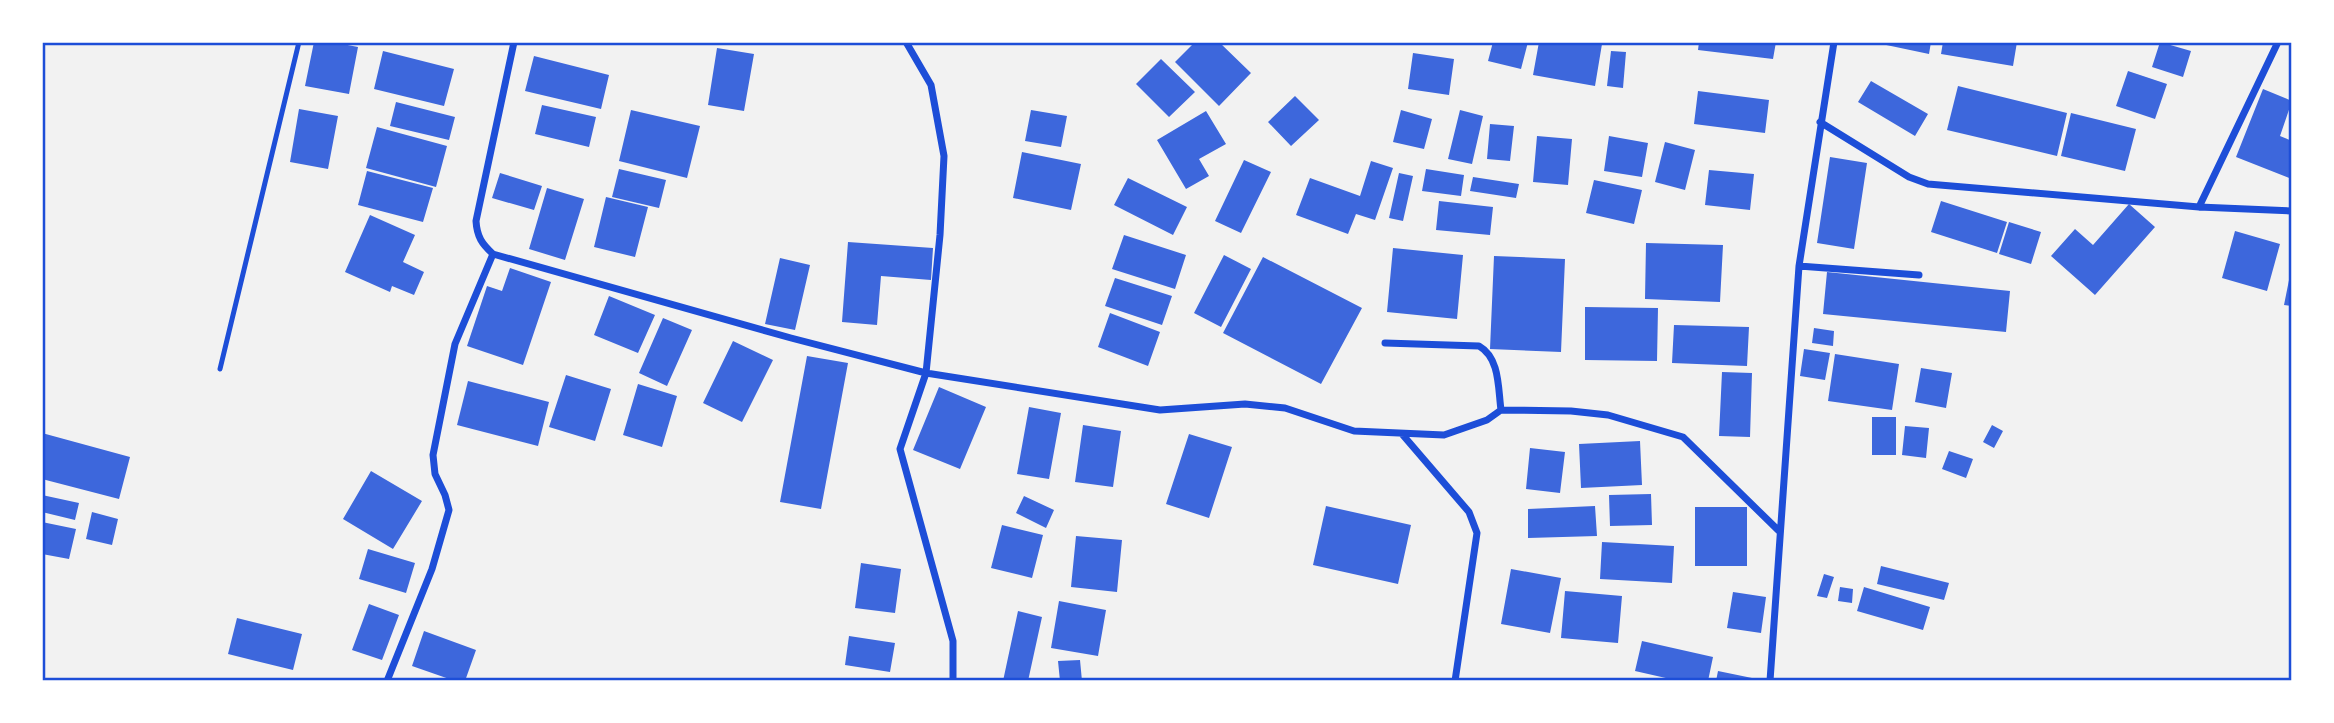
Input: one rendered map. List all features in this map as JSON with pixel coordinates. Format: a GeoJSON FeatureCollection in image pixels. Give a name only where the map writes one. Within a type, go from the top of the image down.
{"type":"FeatureCollection","features":[{"type":"Feature","properties":{"kind":"street"},"geometry":{"type":"LineString","coordinates":[[514,42],[476,221],[477,234],[482,244],[493,254],[926,373],[1160,410],[1245,404],[1285,408],[1354,431],[1444,435],[1487,420],[1502,410],[1571,411],[1608,415],[1683,437],[1780,532]]}},
{"type":"Feature","properties":{"kind":"street"},"geometry":{"type":"LineString","coordinates":[[906,42],[931,85],[944,156],[940,235],[926,373],[901,450],[953,641],[953,681]]}},
{"type":"Feature","properties":{"kind":"street"},"geometry":{"type":"LineString","coordinates":[[1770,681],[1799,267],[1834,42]]}},
{"type":"Feature","properties":{"kind":"street"},"geometry":{"type":"LineString","coordinates":[[2199,207],[2278,42]]}},
{"type":"Feature","properties":{"kind":"street"},"geometry":{"type":"LineString","coordinates":[[1820,122],[1909,177],[1928,184],[2199,207],[2292,211]]}},
{"type":"Feature","properties":{"kind":"street"},"geometry":{"type":"LineString","coordinates":[[387,681],[432,569],[449,510],[435,474],[433,455],[455,344],[493,254]]}},
{"type":"Feature","properties":{"kind":"street"},"geometry":{"type":"LineString","coordinates":[[1799,267],[1919,275]]}},
{"type":"Feature","properties":{"kind":"street"},"geometry":{"type":"LineString","coordinates":[[1385,343],[1479,346],[1494,360],[1502,410]]}},
{"type":"Feature","properties":{"kind":"street"},"geometry":{"type":"LineString","coordinates":[[1402,434],[1469,512],[1477,533],[1455,681]]}},
{"type":"Feature","properties":{"kind":"lane"},"geometry":{"type":"LineString","coordinates":[[220,369],[299,42]]}},
{"type":"Feature","properties":{"kind":"building"},"geometry":{"type":"Polygon","coordinates":[[[314,42],[358,47],[349,94],[305,86],[314,42]]]}},
{"type":"Feature","properties":{"kind":"building"},"geometry":{"type":"Polygon","coordinates":[[[1195,42],[1219,42],[1251,73],[1219,106],[1175,62],[1195,42]]]}},
{"type":"Feature","properties":{"kind":"building"},"geometry":{"type":"Polygon","coordinates":[[[1493,42],[1528,42],[1521,69],[1488,61],[1493,42]]]}},
{"type":"Feature","properties":{"kind":"building"},"geometry":{"type":"Polygon","coordinates":[[[1539,42],[1602,44],[1595,86],[1533,75],[1539,42]]]}},
{"type":"Feature","properties":{"kind":"building"},"geometry":{"type":"Polygon","coordinates":[[[1699,42],[1776,42],[1773,59],[1698,50],[1699,42]]]}},
{"type":"Feature","properties":{"kind":"building"},"geometry":{"type":"Polygon","coordinates":[[[1872,42],[1931,42],[1929,54],[1872,42]]]}},
{"type":"Feature","properties":{"kind":"building"},"geometry":{"type":"Polygon","coordinates":[[[1943,42],[2017,42],[2013,66],[1941,54],[1943,42]]]}},
{"type":"Feature","properties":{"kind":"building"},"geometry":{"type":"Polygon","coordinates":[[[2160,42],[2191,51],[2183,77],[2152,67],[2160,42]]]}},
{"type":"Feature","properties":{"kind":"building"},"geometry":{"type":"Polygon","coordinates":[[[717,48],[754,54],[744,111],[708,105],[717,48]]]}},
{"type":"Feature","properties":{"kind":"building"},"geometry":{"type":"Polygon","coordinates":[[[383,51],[454,69],[444,106],[374,89],[383,51]]]}},
{"type":"Feature","properties":{"kind":"building"},"geometry":{"type":"Polygon","coordinates":[[[1611,51],[1626,52],[1623,88],[1607,86],[1611,51]]]}},
{"type":"Feature","properties":{"kind":"building"},"geometry":{"type":"Polygon","coordinates":[[[1413,53],[1454,59],[1449,95],[1408,89],[1413,53]]]}},
{"type":"Feature","properties":{"kind":"building"},"geometry":{"type":"Polygon","coordinates":[[[534,56],[609,75],[601,109],[525,91],[534,56]]]}},
{"type":"Feature","properties":{"kind":"building"},"geometry":{"type":"Polygon","coordinates":[[[1161,59],[1195,92],[1169,117],[1136,84],[1161,59]]]}},
{"type":"Feature","properties":{"kind":"building"},"geometry":{"type":"Polygon","coordinates":[[[2128,71],[2167,84],[2155,119],[2116,106],[2128,71]]]}},
{"type":"Feature","properties":{"kind":"building"},"geometry":{"type":"Polygon","coordinates":[[[1871,81],[1928,114],[1915,136],[1858,102],[1871,81]]]}},
{"type":"Feature","properties":{"kind":"building"},"geometry":{"type":"Polygon","coordinates":[[[1958,86],[2067,113],[2057,156],[1947,130],[1958,86]]]}},
{"type":"Feature","properties":{"kind":"building"},"geometry":{"type":"Polygon","coordinates":[[[2263,89],[2292,101],[2280,136],[2292,141],[2292,179],[2236,157],[2263,89]]]}},
{"type":"Feature","properties":{"kind":"building"},"geometry":{"type":"Polygon","coordinates":[[[1698,91],[1769,100],[1765,133],[1694,124],[1698,91]]]}},
{"type":"Feature","properties":{"kind":"building"},"geometry":{"type":"Polygon","coordinates":[[[1295,96],[1319,120],[1291,146],[1268,122],[1295,96]]]}},
{"type":"Feature","properties":{"kind":"building"},"geometry":{"type":"Polygon","coordinates":[[[396,102],[455,117],[449,140],[390,126],[396,102]]]}},
{"type":"Feature","properties":{"kind":"building"},"geometry":{"type":"Polygon","coordinates":[[[542,105],[596,117],[589,147],[535,134],[542,105]]]}},
{"type":"Feature","properties":{"kind":"building"},"geometry":{"type":"Polygon","coordinates":[[[299,109],[338,116],[328,169],[290,162],[299,109]]]}},
{"type":"Feature","properties":{"kind":"building"},"geometry":{"type":"Polygon","coordinates":[[[631,110],[700,126],[687,178],[619,161],[631,110]]]}},
{"type":"Feature","properties":{"kind":"building"},"geometry":{"type":"Polygon","coordinates":[[[1031,110],[1067,116],[1061,147],[1025,141],[1031,110]]]}},
{"type":"Feature","properties":{"kind":"building"},"geometry":{"type":"Polygon","coordinates":[[[1401,110],[1432,119],[1424,149],[1393,142],[1401,110]]]}},
{"type":"Feature","properties":{"kind":"building"},"geometry":{"type":"Polygon","coordinates":[[[1460,110],[1483,116],[1472,164],[1448,159],[1460,110]]]}},
{"type":"Feature","properties":{"kind":"building"},"geometry":{"type":"Polygon","coordinates":[[[1206,111],[1226,144],[1199,159],[1209,176],[1186,189],[1157,140],[1206,111]]]}},
{"type":"Feature","properties":{"kind":"building"},"geometry":{"type":"Polygon","coordinates":[[[2071,113],[2136,129],[2125,171],[2061,156],[2071,113]]]}},
{"type":"Feature","properties":{"kind":"building"},"geometry":{"type":"Polygon","coordinates":[[[1490,124],[1514,126],[1510,161],[1487,159],[1490,124]]]}},
{"type":"Feature","properties":{"kind":"building"},"geometry":{"type":"Polygon","coordinates":[[[377,127],[447,146],[436,187],[366,168],[377,127]]]}},
{"type":"Feature","properties":{"kind":"building"},"geometry":{"type":"Polygon","coordinates":[[[1537,136],[1572,139],[1568,185],[1533,182],[1537,136]]]}},
{"type":"Feature","properties":{"kind":"building"},"geometry":{"type":"Polygon","coordinates":[[[1609,136],[1648,143],[1642,177],[1604,171],[1609,136]]]}},
{"type":"Feature","properties":{"kind":"building"},"geometry":{"type":"Polygon","coordinates":[[[1665,142],[1695,150],[1685,190],[1655,182],[1665,142]]]}},
{"type":"Feature","properties":{"kind":"building"},"geometry":{"type":"Polygon","coordinates":[[[1022,152],[1081,164],[1071,210],[1013,198],[1022,152]]]}},
{"type":"Feature","properties":{"kind":"building"},"geometry":{"type":"Polygon","coordinates":[[[1830,157],[1867,163],[1854,249],[1817,243],[1830,157]]]}},
{"type":"Feature","properties":{"kind":"building"},"geometry":{"type":"Polygon","coordinates":[[[1244,160],[1271,172],[1241,233],[1215,221],[1244,160]]]}},
{"type":"Feature","properties":{"kind":"building"},"geometry":{"type":"Polygon","coordinates":[[[1371,161],[1393,168],[1375,220],[1356,214],[1348,234],[1296,215],[1310,178],[1360,196],[1371,161]]]}},
{"type":"Feature","properties":{"kind":"building"},"geometry":{"type":"Polygon","coordinates":[[[619,169],[666,180],[659,208],[612,197],[619,169]]]}},
{"type":"Feature","properties":{"kind":"building"},"geometry":{"type":"Polygon","coordinates":[[[1426,169],[1464,175],[1461,196],[1422,191],[1426,169]]]}},
{"type":"Feature","properties":{"kind":"building"},"geometry":{"type":"Polygon","coordinates":[[[1709,170],[1754,174],[1750,210],[1705,205],[1709,170]]]}},
{"type":"Feature","properties":{"kind":"building"},"geometry":{"type":"Polygon","coordinates":[[[367,171],[433,188],[423,222],[358,205],[367,171]]]}},
{"type":"Feature","properties":{"kind":"building"},"geometry":{"type":"Polygon","coordinates":[[[500,173],[542,186],[534,210],[492,198],[500,173]]]}},
{"type":"Feature","properties":{"kind":"building"},"geometry":{"type":"Polygon","coordinates":[[[1399,173],[1413,176],[1403,221],[1389,218],[1399,173]]]}},
{"type":"Feature","properties":{"kind":"building"},"geometry":{"type":"Polygon","coordinates":[[[1473,177],[1519,184],[1516,198],[1470,191],[1473,177]]]}},
{"type":"Feature","properties":{"kind":"building"},"geometry":{"type":"Polygon","coordinates":[[[1128,178],[1187,207],[1173,235],[1114,205],[1128,178]]]}},
{"type":"Feature","properties":{"kind":"building"},"geometry":{"type":"Polygon","coordinates":[[[1594,180],[1642,190],[1634,224],[1586,213],[1594,180]]]}},
{"type":"Feature","properties":{"kind":"building"},"geometry":{"type":"Polygon","coordinates":[[[547,188],[584,199],[565,260],[529,249],[547,188]]]}},
{"type":"Feature","properties":{"kind":"building"},"geometry":{"type":"Polygon","coordinates":[[[606,197],[648,207],[635,257],[594,247],[606,197]]]}},
{"type":"Feature","properties":{"kind":"building"},"geometry":{"type":"Polygon","coordinates":[[[1439,201],[1493,207],[1490,235],[1436,230],[1439,201]]]}},
{"type":"Feature","properties":{"kind":"building"},"geometry":{"type":"Polygon","coordinates":[[[1941,201],[2007,222],[1997,253],[1931,232],[1941,201]]]}},
{"type":"Feature","properties":{"kind":"building"},"geometry":{"type":"Polygon","coordinates":[[[2129,204],[2155,227],[2095,295],[2051,256],[2075,229],[2093,245],[2129,204]]]}},
{"type":"Feature","properties":{"kind":"building"},"geometry":{"type":"Polygon","coordinates":[[[370,215],[415,235],[403,262],[424,272],[414,295],[392,286],[390,292],[345,272],[370,215]]]}},
{"type":"Feature","properties":{"kind":"building"},"geometry":{"type":"Polygon","coordinates":[[[2009,222],[2041,232],[2031,264],[1999,254],[2009,222]]]}},
{"type":"Feature","properties":{"kind":"building"},"geometry":{"type":"Polygon","coordinates":[[[2235,231],[2280,244],[2267,291],[2222,278],[2235,231]]]}},
{"type":"Feature","properties":{"kind":"building"},"geometry":{"type":"Polygon","coordinates":[[[1124,235],[1186,255],[1175,289],[1112,269],[1124,235]]]}},
{"type":"Feature","properties":{"kind":"building"},"geometry":{"type":"Polygon","coordinates":[[[848,242],[933,248],[931,280],[881,276],[877,325],[842,322],[848,242]]]}},
{"type":"Feature","properties":{"kind":"building"},"geometry":{"type":"Polygon","coordinates":[[[1646,243],[1723,245],[1720,302],[1645,299],[1646,243]]]}},
{"type":"Feature","properties":{"kind":"building"},"geometry":{"type":"Polygon","coordinates":[[[1393,248],[1463,255],[1457,319],[1387,312],[1393,248]]]}},
{"type":"Feature","properties":{"kind":"building"},"geometry":{"type":"Polygon","coordinates":[[[1224,255],[1251,269],[1221,327],[1194,313],[1224,255]]]}},
{"type":"Feature","properties":{"kind":"building"},"geometry":{"type":"Polygon","coordinates":[[[1494,256],[1565,259],[1561,352],[1490,349],[1494,256]]]}},
{"type":"Feature","properties":{"kind":"building"},"geometry":{"type":"Polygon","coordinates":[[[1263,257],[1362,308],[1321,384],[1223,333],[1263,257]]]}},
{"type":"Feature","properties":{"kind":"building"},"geometry":{"type":"Polygon","coordinates":[[[780,258],[810,265],[795,330],[765,324],[780,258]]]}},
{"type":"Feature","properties":{"kind":"building"},"geometry":{"type":"Polygon","coordinates":[[[510,268],[551,282],[523,365],[467,346],[487,286],[502,291],[510,268]]]}},
{"type":"Feature","properties":{"kind":"building"},"geometry":{"type":"Polygon","coordinates":[[[2292,270],[2292,306],[2284,305],[2292,270]]]}},
{"type":"Feature","properties":{"kind":"building"},"geometry":{"type":"Polygon","coordinates":[[[1827,272],[2010,291],[2006,332],[1823,314],[1827,272]]]}},
{"type":"Feature","properties":{"kind":"building"},"geometry":{"type":"Polygon","coordinates":[[[1115,278],[1172,296],[1162,325],[1105,306],[1115,278]]]}},
{"type":"Feature","properties":{"kind":"building"},"geometry":{"type":"Polygon","coordinates":[[[609,296],[655,315],[638,353],[594,335],[609,296]]]}},
{"type":"Feature","properties":{"kind":"building"},"geometry":{"type":"Polygon","coordinates":[[[1585,307],[1658,308],[1657,361],[1585,360],[1585,307]]]}},
{"type":"Feature","properties":{"kind":"building"},"geometry":{"type":"Polygon","coordinates":[[[1110,313],[1160,332],[1148,366],[1098,347],[1110,313]]]}},
{"type":"Feature","properties":{"kind":"building"},"geometry":{"type":"Polygon","coordinates":[[[663,318],[692,330],[667,386],[639,373],[663,318]]]}},
{"type":"Feature","properties":{"kind":"building"},"geometry":{"type":"Polygon","coordinates":[[[1674,325],[1749,327],[1747,366],[1672,363],[1674,325]]]}},
{"type":"Feature","properties":{"kind":"building"},"geometry":{"type":"Polygon","coordinates":[[[1814,328],[1834,331],[1833,346],[1812,343],[1814,328]]]}},
{"type":"Feature","properties":{"kind":"building"},"geometry":{"type":"Polygon","coordinates":[[[733,341],[773,360],[742,422],[703,403],[733,341]]]}},
{"type":"Feature","properties":{"kind":"building"},"geometry":{"type":"Polygon","coordinates":[[[1804,349],[1830,353],[1825,380],[1800,376],[1804,349]]]}},
{"type":"Feature","properties":{"kind":"building"},"geometry":{"type":"Polygon","coordinates":[[[1835,354],[1899,364],[1892,410],[1828,401],[1835,354]]]}},
{"type":"Feature","properties":{"kind":"building"},"geometry":{"type":"Polygon","coordinates":[[[807,356],[848,363],[821,509],[780,502],[807,356]]]}},
{"type":"Feature","properties":{"kind":"building"},"geometry":{"type":"Polygon","coordinates":[[[1921,368],[1952,373],[1946,408],[1915,402],[1921,368]]]}},
{"type":"Feature","properties":{"kind":"building"},"geometry":{"type":"Polygon","coordinates":[[[1722,372],[1752,373],[1750,437],[1719,436],[1722,372]]]}},
{"type":"Feature","properties":{"kind":"building"},"geometry":{"type":"Polygon","coordinates":[[[566,375],[611,389],[595,441],[549,427],[566,375]]]}},
{"type":"Feature","properties":{"kind":"building"},"geometry":{"type":"Polygon","coordinates":[[[468,381],[549,402],[538,446],[457,425],[468,381]]]}},
{"type":"Feature","properties":{"kind":"building"},"geometry":{"type":"Polygon","coordinates":[[[638,384],[677,396],[662,447],[623,435],[638,384]]]}},
{"type":"Feature","properties":{"kind":"building"},"geometry":{"type":"Polygon","coordinates":[[[939,387],[986,407],[960,469],[913,450],[939,387]]]}},
{"type":"Feature","properties":{"kind":"building"},"geometry":{"type":"Polygon","coordinates":[[[1029,407],[1061,413],[1049,479],[1017,474],[1029,407]]]}},
{"type":"Feature","properties":{"kind":"building"},"geometry":{"type":"Polygon","coordinates":[[[1872,417],[1896,417],[1896,455],[1872,455],[1872,417]]]}},
{"type":"Feature","properties":{"kind":"building"},"geometry":{"type":"Polygon","coordinates":[[[1083,425],[1121,431],[1113,487],[1075,482],[1083,425]]]}},
{"type":"Feature","properties":{"kind":"building"},"geometry":{"type":"Polygon","coordinates":[[[1992,425],[2003,431],[1994,448],[1983,442],[1992,425]]]}},
{"type":"Feature","properties":{"kind":"building"},"geometry":{"type":"Polygon","coordinates":[[[1905,426],[1929,428],[1926,458],[1902,455],[1905,426]]]}},
{"type":"Feature","properties":{"kind":"building"},"geometry":{"type":"Polygon","coordinates":[[[42,433],[130,457],[119,499],[42,479],[42,433]]]}},
{"type":"Feature","properties":{"kind":"building"},"geometry":{"type":"Polygon","coordinates":[[[1189,434],[1232,447],[1209,518],[1166,504],[1189,434]]]}},
{"type":"Feature","properties":{"kind":"building"},"geometry":{"type":"Polygon","coordinates":[[[1640,441],[1642,485],[1581,488],[1579,444],[1640,441]]]}},
{"type":"Feature","properties":{"kind":"building"},"geometry":{"type":"Polygon","coordinates":[[[1530,448],[1565,452],[1560,493],[1526,489],[1530,448]]]}},
{"type":"Feature","properties":{"kind":"building"},"geometry":{"type":"Polygon","coordinates":[[[1949,451],[1973,459],[1966,478],[1942,469],[1949,451]]]}},
{"type":"Feature","properties":{"kind":"building"},"geometry":{"type":"Polygon","coordinates":[[[371,471],[422,501],[393,549],[343,519],[371,471]]]}},
{"type":"Feature","properties":{"kind":"building"},"geometry":{"type":"Polygon","coordinates":[[[1651,494],[1652,525],[1610,526],[1609,495],[1651,494]]]}},
{"type":"Feature","properties":{"kind":"building"},"geometry":{"type":"Polygon","coordinates":[[[42,495],[79,503],[75,520],[42,512],[42,495]]]}},
{"type":"Feature","properties":{"kind":"building"},"geometry":{"type":"Polygon","coordinates":[[[1024,496],[1054,510],[1046,528],[1016,513],[1024,496]]]}},
{"type":"Feature","properties":{"kind":"building"},"geometry":{"type":"Polygon","coordinates":[[[1326,506],[1411,525],[1398,584],[1313,565],[1326,506]]]}},
{"type":"Feature","properties":{"kind":"building"},"geometry":{"type":"Polygon","coordinates":[[[1595,506],[1597,536],[1528,538],[1528,509],[1595,506]]]}},
{"type":"Feature","properties":{"kind":"building"},"geometry":{"type":"Polygon","coordinates":[[[1695,507],[1747,507],[1747,566],[1695,566],[1695,507]]]}},
{"type":"Feature","properties":{"kind":"building"},"geometry":{"type":"Polygon","coordinates":[[[92,512],[118,519],[112,545],[86,539],[92,512]]]}},
{"type":"Feature","properties":{"kind":"building"},"geometry":{"type":"Polygon","coordinates":[[[42,522],[76,529],[69,559],[42,554],[42,522]]]}},
{"type":"Feature","properties":{"kind":"building"},"geometry":{"type":"Polygon","coordinates":[[[1002,525],[1043,535],[1032,578],[991,568],[1002,525]]]}},
{"type":"Feature","properties":{"kind":"building"},"geometry":{"type":"Polygon","coordinates":[[[1076,536],[1122,540],[1117,592],[1071,587],[1076,536]]]}},
{"type":"Feature","properties":{"kind":"building"},"geometry":{"type":"Polygon","coordinates":[[[1602,542],[1674,546],[1672,583],[1600,579],[1602,542]]]}},
{"type":"Feature","properties":{"kind":"building"},"geometry":{"type":"Polygon","coordinates":[[[368,549],[415,563],[406,593],[359,579],[368,549]]]}},
{"type":"Feature","properties":{"kind":"building"},"geometry":{"type":"Polygon","coordinates":[[[861,563],[901,569],[895,613],[855,608],[861,563]]]}},
{"type":"Feature","properties":{"kind":"building"},"geometry":{"type":"Polygon","coordinates":[[[1881,566],[1949,583],[1944,600],[1877,584],[1881,566]]]}},
{"type":"Feature","properties":{"kind":"building"},"geometry":{"type":"Polygon","coordinates":[[[1511,569],[1561,578],[1550,633],[1501,624],[1511,569]]]}},
{"type":"Feature","properties":{"kind":"building"},"geometry":{"type":"Polygon","coordinates":[[[1824,574],[1834,577],[1827,598],[1817,596],[1824,574]]]}},
{"type":"Feature","properties":{"kind":"building"},"geometry":{"type":"Polygon","coordinates":[[[1840,587],[1853,589],[1852,603],[1838,601],[1840,587]]]}},
{"type":"Feature","properties":{"kind":"building"},"geometry":{"type":"Polygon","coordinates":[[[1864,587],[1930,607],[1923,630],[1857,611],[1864,587]]]}},
{"type":"Feature","properties":{"kind":"building"},"geometry":{"type":"Polygon","coordinates":[[[1565,591],[1622,596],[1618,643],[1561,638],[1565,591]]]}},
{"type":"Feature","properties":{"kind":"building"},"geometry":{"type":"Polygon","coordinates":[[[1733,592],[1766,597],[1761,633],[1727,628],[1733,592]]]}},
{"type":"Feature","properties":{"kind":"building"},"geometry":{"type":"Polygon","coordinates":[[[1059,601],[1106,610],[1098,656],[1051,648],[1059,601]]]}},
{"type":"Feature","properties":{"kind":"building"},"geometry":{"type":"Polygon","coordinates":[[[369,604],[399,615],[382,660],[352,650],[369,604]]]}},
{"type":"Feature","properties":{"kind":"building"},"geometry":{"type":"Polygon","coordinates":[[[1018,611],[1042,617],[1028,681],[1003,681],[1018,611]]]}},
{"type":"Feature","properties":{"kind":"building"},"geometry":{"type":"Polygon","coordinates":[[[237,618],[302,634],[293,670],[228,654],[237,618]]]}},
{"type":"Feature","properties":{"kind":"building"},"geometry":{"type":"Polygon","coordinates":[[[424,631],[476,650],[465,681],[455,681],[412,666],[424,631]]]}},
{"type":"Feature","properties":{"kind":"building"},"geometry":{"type":"Polygon","coordinates":[[[849,636],[895,643],[890,672],[845,665],[849,636]]]}},
{"type":"Feature","properties":{"kind":"building"},"geometry":{"type":"Polygon","coordinates":[[[1642,641],[1713,657],[1708,681],[1679,681],[1635,671],[1642,641]]]}},
{"type":"Feature","properties":{"kind":"building"},"geometry":{"type":"Polygon","coordinates":[[[1080,660],[1082,681],[1060,681],[1058,661],[1080,660]]]}},
{"type":"Feature","properties":{"kind":"building"},"geometry":{"type":"Polygon","coordinates":[[[1718,671],[1752,678],[1751,681],[1716,681],[1718,671]]]}}]}
